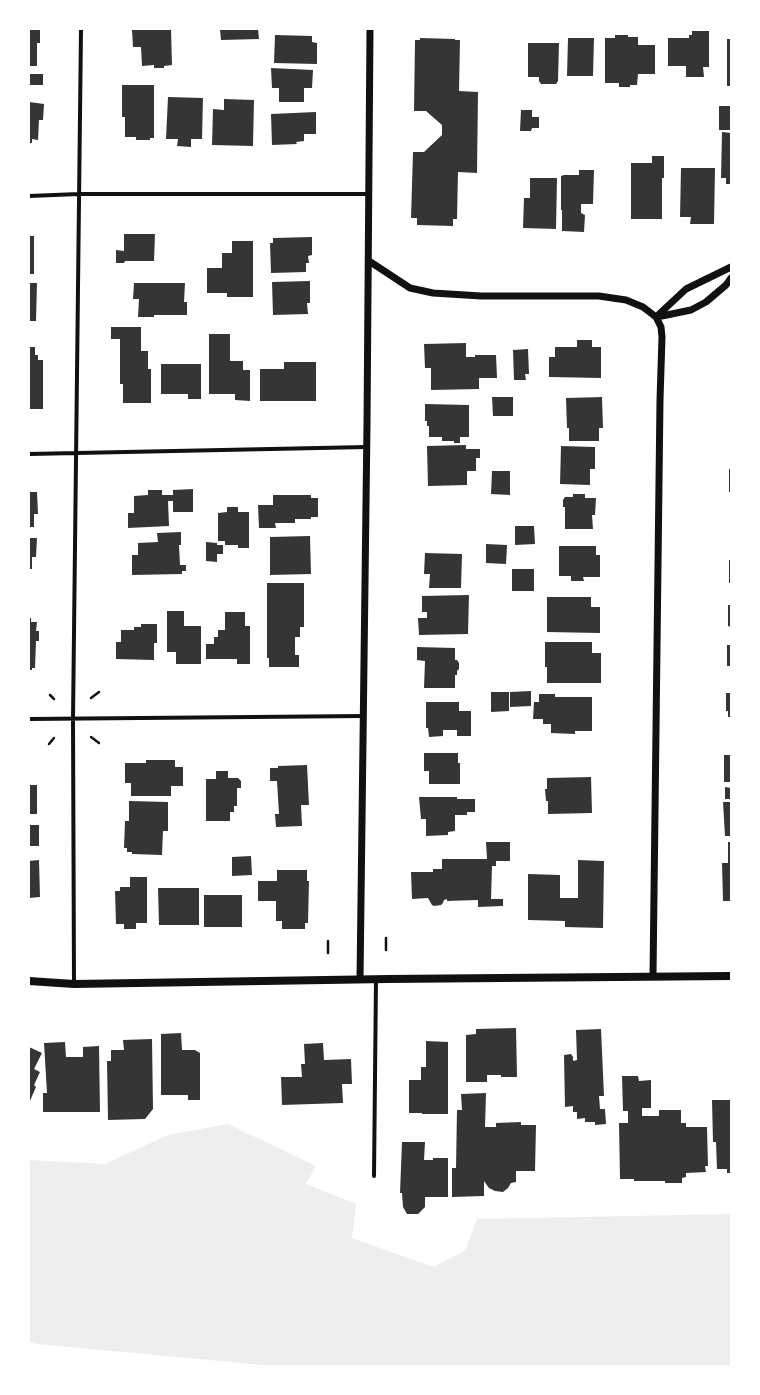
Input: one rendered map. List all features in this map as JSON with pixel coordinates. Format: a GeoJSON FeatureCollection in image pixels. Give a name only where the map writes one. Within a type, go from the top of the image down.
{"type":"FeatureCollection","features":[{"type":"Feature","properties":{"kind":"main road"},"geometry":{"type":"LineString","coordinates":[[30,981],[74,984],[360,979],[731,976]]}},
{"type":"Feature","properties":{"kind":"street"},"geometry":{"type":"LineString","coordinates":[[74,984],[73,718],[81,29]]}},
{"type":"Feature","properties":{"kind":"street"},"geometry":{"type":"LineString","coordinates":[[360,979],[369,261],[368,194],[370,29]]}},
{"type":"Feature","properties":{"kind":"street"},"geometry":{"type":"LineString","coordinates":[[29,196],[79,194],[368,194]]}},
{"type":"Feature","properties":{"kind":"street"},"geometry":{"type":"LineString","coordinates":[[369,261],[410,288],[425,291],[481,296],[606,296],[630,301],[643,307],[656,317],[661,327],[653,976]]}},
{"type":"Feature","properties":{"kind":"street"},"geometry":{"type":"LineString","coordinates":[[656,317],[686,289],[731,267]]}},
{"type":"Feature","properties":{"kind":"street"},"geometry":{"type":"LineString","coordinates":[[656,317],[691,310],[706,302],[726,285],[731,278]]}},
{"type":"Feature","properties":{"kind":"street"},"geometry":{"type":"LineString","coordinates":[[29,454],[367,447]]}},
{"type":"Feature","properties":{"kind":"street"},"geometry":{"type":"LineString","coordinates":[[29,719],[364,716]]}},
{"type":"Feature","properties":{"kind":"street"},"geometry":{"type":"LineString","coordinates":[[374,1176],[376,979]]}},
{"type":"Feature","properties":{"kind":"path"},"geometry":{"type":"LineString","coordinates":[[91,698],[99,692]]}},
{"type":"Feature","properties":{"kind":"path"},"geometry":{"type":"LineString","coordinates":[[50,696],[54,699]]}},
{"type":"Feature","properties":{"kind":"path"},"geometry":{"type":"LineString","coordinates":[[91,737],[99,743]]}},
{"type":"Feature","properties":{"kind":"path"},"geometry":{"type":"LineString","coordinates":[[49,744],[54,738]]}},
{"type":"Feature","properties":{"kind":"path"},"geometry":{"type":"LineString","coordinates":[[386,938],[386,950]]}},
{"type":"Feature","properties":{"kind":"path"},"geometry":{"type":"LineString","coordinates":[[328,940],[328,953]]}},
{"type":"Feature","properties":{"kind":"shaded area"},"geometry":{"type":"Polygon","coordinates":[[[228,1124],[316,1166],[306,1184],[356,1204],[352,1238],[433,1267],[465,1251],[477,1219],[731,1214],[731,1366],[274,1366],[37,1344],[29,1342],[29,1160],[105,1164],[168,1135],[228,1124]]]}},
{"type":"Feature","properties":{"kind":"building"},"geometry":{"type":"Polygon","coordinates":[[[29,29],[40,29],[40,43],[37,43],[37,66],[29,66],[29,29]]]}},
{"type":"Feature","properties":{"kind":"building"},"geometry":{"type":"Polygon","coordinates":[[[171,29],[172,65],[164,66],[164,68],[154,68],[154,65],[142,66],[141,47],[133,47],[132,30],[171,29]]]}},
{"type":"Feature","properties":{"kind":"building"},"geometry":{"type":"Polygon","coordinates":[[[220,29],[258,29],[259,39],[221,40],[220,29]]]}},
{"type":"Feature","properties":{"kind":"building"},"geometry":{"type":"Polygon","coordinates":[[[692,31],[709,31],[709,67],[703,67],[704,77],[686,77],[686,66],[668,66],[668,38],[689,38],[689,35],[692,35],[692,31]]]}},
{"type":"Feature","properties":{"kind":"building"},"geometry":{"type":"Polygon","coordinates":[[[275,35],[312,36],[312,42],[317,43],[317,64],[274,63],[275,35]]]}},
{"type":"Feature","properties":{"kind":"building"},"geometry":{"type":"Polygon","coordinates":[[[615,35],[638,37],[638,45],[655,45],[655,74],[638,74],[637,85],[630,85],[630,87],[619,87],[619,83],[605,83],[605,38],[615,38],[615,35]]]}},
{"type":"Feature","properties":{"kind":"building"},"geometry":{"type":"Polygon","coordinates":[[[420,38],[460,40],[459,91],[478,92],[477,173],[458,172],[457,219],[453,219],[453,226],[417,225],[417,218],[411,218],[413,152],[424,152],[442,135],[442,125],[426,111],[414,111],[415,40],[420,40],[420,38]]]}},
{"type":"Feature","properties":{"kind":"building"},"geometry":{"type":"Polygon","coordinates":[[[568,38],[594,38],[593,76],[567,76],[568,38]]]}},
{"type":"Feature","properties":{"kind":"building"},"geometry":{"type":"Polygon","coordinates":[[[727,39],[731,39],[731,86],[727,86],[727,39]]]}},
{"type":"Feature","properties":{"kind":"building"},"geometry":{"type":"Polygon","coordinates":[[[528,43],[559,43],[558,81],[556,84],[541,84],[539,77],[528,77],[528,43]]]}},
{"type":"Feature","properties":{"kind":"building"},"geometry":{"type":"Polygon","coordinates":[[[271,68],[313,70],[312,88],[304,88],[304,102],[279,102],[279,88],[272,88],[271,68]]]}},
{"type":"Feature","properties":{"kind":"building"},"geometry":{"type":"Polygon","coordinates":[[[29,74],[43,74],[43,85],[29,85],[29,74]]]}},
{"type":"Feature","properties":{"kind":"building"},"geometry":{"type":"Polygon","coordinates":[[[122,85],[154,85],[154,138],[150,138],[150,140],[136,140],[136,137],[125,137],[125,117],[122,117],[122,85]]]}},
{"type":"Feature","properties":{"kind":"building"},"geometry":{"type":"Polygon","coordinates":[[[168,97],[203,98],[202,139],[191,139],[191,147],[177,146],[178,139],[166,139],[168,97]]]}},
{"type":"Feature","properties":{"kind":"building"},"geometry":{"type":"Polygon","coordinates":[[[224,99],[254,100],[253,146],[212,145],[213,109],[224,110],[224,99]]]}},
{"type":"Feature","properties":{"kind":"building"},"geometry":{"type":"Polygon","coordinates":[[[29,102],[44,104],[43,120],[39,120],[38,140],[32,139],[32,143],[29,143],[29,102]]]}},
{"type":"Feature","properties":{"kind":"building"},"geometry":{"type":"Polygon","coordinates":[[[719,106],[731,106],[731,130],[719,130],[719,106]]]}},
{"type":"Feature","properties":{"kind":"building"},"geometry":{"type":"Polygon","coordinates":[[[521,110],[532,110],[532,117],[539,117],[539,128],[532,128],[531,131],[520,131],[521,110]]]}},
{"type":"Feature","properties":{"kind":"building"},"geometry":{"type":"Polygon","coordinates":[[[316,112],[316,134],[304,134],[304,141],[296,142],[297,144],[272,145],[271,114],[316,112]]]}},
{"type":"Feature","properties":{"kind":"building"},"geometry":{"type":"Polygon","coordinates":[[[722,132],[731,133],[731,184],[726,184],[726,178],[721,178],[722,132]]]}},
{"type":"Feature","properties":{"kind":"building"},"geometry":{"type":"Polygon","coordinates":[[[652,156],[664,156],[664,178],[662,178],[662,219],[631,219],[631,163],[652,163],[652,156]]]}},
{"type":"Feature","properties":{"kind":"building"},"geometry":{"type":"Polygon","coordinates":[[[681,168],[715,168],[714,224],[690,224],[691,217],[680,217],[681,168]]]}},
{"type":"Feature","properties":{"kind":"building"},"geometry":{"type":"Polygon","coordinates":[[[579,170],[594,170],[593,204],[581,204],[581,213],[585,215],[584,232],[562,231],[561,176],[579,175],[579,170]]]}},
{"type":"Feature","properties":{"kind":"building"},"geometry":{"type":"Polygon","coordinates":[[[530,178],[557,178],[556,229],[523,228],[524,198],[530,198],[530,178]]]}},
{"type":"Feature","properties":{"kind":"building"},"geometry":{"type":"Polygon","coordinates":[[[124,234],[155,234],[154,261],[125,261],[124,263],[116,263],[116,250],[124,251],[124,234]]]}},
{"type":"Feature","properties":{"kind":"building"},"geometry":{"type":"Polygon","coordinates":[[[29,236],[34,236],[34,274],[29,274],[29,236]]]}},
{"type":"Feature","properties":{"kind":"building"},"geometry":{"type":"Polygon","coordinates":[[[312,237],[312,255],[308,256],[309,263],[306,263],[306,272],[271,273],[270,243],[273,243],[273,238],[312,237]]]}},
{"type":"Feature","properties":{"kind":"building"},"geometry":{"type":"Polygon","coordinates":[[[232,241],[253,241],[253,297],[227,297],[227,293],[207,293],[207,268],[222,268],[222,253],[232,253],[232,241]]]}},
{"type":"Feature","properties":{"kind":"building"},"geometry":{"type":"Polygon","coordinates":[[[310,281],[310,303],[307,303],[308,314],[273,315],[272,282],[310,281]]]}},
{"type":"Feature","properties":{"kind":"building"},"geometry":{"type":"Polygon","coordinates":[[[29,283],[37,283],[36,321],[29,321],[29,283]]]}},
{"type":"Feature","properties":{"kind":"building"},"geometry":{"type":"Polygon","coordinates":[[[134,283],[185,283],[184,302],[187,302],[187,315],[154,315],[154,317],[138,317],[139,299],[133,299],[134,283]]]}},
{"type":"Feature","properties":{"kind":"building"},"geometry":{"type":"Polygon","coordinates":[[[111,327],[141,327],[141,351],[148,351],[148,369],[151,369],[151,403],[123,403],[123,384],[120,384],[120,339],[111,339],[111,327]]]}},
{"type":"Feature","properties":{"kind":"building"},"geometry":{"type":"Polygon","coordinates":[[[209,334],[230,334],[230,361],[243,361],[243,370],[250,370],[250,401],[235,400],[235,394],[209,394],[209,334]]]}},
{"type":"Feature","properties":{"kind":"building"},"geometry":{"type":"Polygon","coordinates":[[[577,340],[592,340],[592,347],[601,347],[601,378],[549,377],[549,357],[555,357],[555,347],[577,347],[577,340]]]}},
{"type":"Feature","properties":{"kind":"building"},"geometry":{"type":"Polygon","coordinates":[[[466,343],[466,357],[475,357],[475,355],[496,355],[497,378],[479,378],[479,389],[431,390],[431,368],[425,368],[424,344],[466,343]]]}},
{"type":"Feature","properties":{"kind":"building"},"geometry":{"type":"Polygon","coordinates":[[[29,347],[35,347],[35,355],[38,355],[38,360],[43,360],[43,409],[29,409],[29,347]]]}},
{"type":"Feature","properties":{"kind":"building"},"geometry":{"type":"Polygon","coordinates":[[[528,349],[529,374],[525,374],[526,380],[514,380],[513,350],[528,349]]]}},
{"type":"Feature","properties":{"kind":"building"},"geometry":{"type":"Polygon","coordinates":[[[284,362],[316,362],[316,401],[260,401],[260,369],[284,369],[284,362]]]}},
{"type":"Feature","properties":{"kind":"building"},"geometry":{"type":"Polygon","coordinates":[[[161,364],[201,364],[201,399],[188,399],[188,394],[161,394],[161,364]]]}},
{"type":"Feature","properties":{"kind":"building"},"geometry":{"type":"Polygon","coordinates":[[[492,397],[513,397],[513,416],[493,416],[492,397]]]}},
{"type":"Feature","properties":{"kind":"building"},"geometry":{"type":"Polygon","coordinates":[[[602,397],[603,428],[599,428],[599,441],[569,441],[566,398],[602,397]]]}},
{"type":"Feature","properties":{"kind":"building"},"geometry":{"type":"Polygon","coordinates":[[[425,404],[469,405],[469,437],[460,437],[460,443],[454,443],[454,441],[442,441],[442,437],[429,437],[429,426],[427,426],[427,421],[425,421],[425,404]]]}},
{"type":"Feature","properties":{"kind":"building"},"geometry":{"type":"Polygon","coordinates":[[[466,445],[466,449],[480,449],[480,458],[476,458],[476,471],[467,471],[467,485],[428,486],[427,446],[466,445]]]}},
{"type":"Feature","properties":{"kind":"building"},"geometry":{"type":"Polygon","coordinates":[[[561,446],[595,447],[595,469],[590,469],[590,485],[560,484],[561,446]]]}},
{"type":"Feature","properties":{"kind":"building"},"geometry":{"type":"Polygon","coordinates":[[[729,469],[731,469],[731,492],[729,492],[729,469]]]}},
{"type":"Feature","properties":{"kind":"building"},"geometry":{"type":"Polygon","coordinates":[[[492,471],[510,471],[510,495],[491,494],[492,471]]]}},
{"type":"Feature","properties":{"kind":"building"},"geometry":{"type":"Polygon","coordinates":[[[193,489],[193,512],[173,512],[173,501],[168,501],[169,526],[128,528],[128,513],[134,513],[134,496],[148,495],[148,490],[162,490],[162,495],[173,495],[173,490],[193,489]]]}},
{"type":"Feature","properties":{"kind":"building"},"geometry":{"type":"Polygon","coordinates":[[[29,492],[37,492],[38,514],[34,514],[34,527],[29,527],[29,492]]]}},
{"type":"Feature","properties":{"kind":"building"},"geometry":{"type":"Polygon","coordinates":[[[573,494],[585,494],[585,498],[596,498],[595,515],[592,515],[593,529],[565,529],[565,507],[563,507],[563,500],[565,497],[573,497],[573,494]]]}},
{"type":"Feature","properties":{"kind":"building"},"geometry":{"type":"Polygon","coordinates":[[[273,495],[311,495],[311,498],[318,498],[318,517],[311,517],[311,519],[295,519],[295,523],[275,523],[276,528],[259,528],[258,505],[273,505],[273,495]]]}},
{"type":"Feature","properties":{"kind":"building"},"geometry":{"type":"Polygon","coordinates":[[[227,507],[238,507],[238,512],[249,512],[249,548],[238,548],[238,545],[225,545],[225,541],[218,541],[218,513],[227,512],[227,507]]]}},
{"type":"Feature","properties":{"kind":"building"},"geometry":{"type":"Polygon","coordinates":[[[515,526],[534,526],[535,544],[515,545],[515,526]]]}},
{"type":"Feature","properties":{"kind":"building"},"geometry":{"type":"Polygon","coordinates":[[[181,532],[181,545],[179,545],[180,565],[186,565],[186,571],[182,571],[182,574],[132,575],[132,555],[138,555],[138,543],[158,542],[157,533],[181,532]]]}},
{"type":"Feature","properties":{"kind":"building"},"geometry":{"type":"Polygon","coordinates":[[[310,536],[311,574],[270,575],[270,537],[310,536]]]}},
{"type":"Feature","properties":{"kind":"building"},"geometry":{"type":"Polygon","coordinates":[[[29,538],[37,538],[36,557],[32,557],[32,569],[29,569],[29,538]]]}},
{"type":"Feature","properties":{"kind":"building"},"geometry":{"type":"Polygon","coordinates":[[[206,542],[223,545],[223,554],[217,554],[217,562],[206,561],[206,542]]]}},
{"type":"Feature","properties":{"kind":"building"},"geometry":{"type":"Polygon","coordinates":[[[486,544],[507,545],[506,564],[486,563],[486,544]]]}},
{"type":"Feature","properties":{"kind":"building"},"geometry":{"type":"Polygon","coordinates":[[[559,546],[596,546],[596,555],[600,555],[600,577],[583,577],[584,581],[571,581],[571,576],[559,576],[559,546]]]}},
{"type":"Feature","properties":{"kind":"building"},"geometry":{"type":"Polygon","coordinates":[[[425,553],[462,554],[461,588],[429,588],[430,574],[424,574],[425,553]]]}},
{"type":"Feature","properties":{"kind":"building"},"geometry":{"type":"Polygon","coordinates":[[[729,560],[731,560],[731,583],[729,583],[729,560]]]}},
{"type":"Feature","properties":{"kind":"building"},"geometry":{"type":"Polygon","coordinates":[[[512,569],[534,569],[534,591],[512,591],[512,569]]]}},
{"type":"Feature","properties":{"kind":"building"},"geometry":{"type":"Polygon","coordinates":[[[267,583],[304,583],[304,627],[300,627],[300,637],[295,637],[295,655],[299,655],[299,667],[269,667],[269,658],[267,658],[267,583]]]}},
{"type":"Feature","properties":{"kind":"building"},"geometry":{"type":"Polygon","coordinates":[[[469,595],[468,634],[419,635],[418,618],[427,618],[427,612],[422,612],[422,596],[469,595]]]}},
{"type":"Feature","properties":{"kind":"building"},"geometry":{"type":"Polygon","coordinates":[[[547,597],[591,597],[591,607],[600,607],[600,633],[547,632],[547,597]]]}},
{"type":"Feature","properties":{"kind":"building"},"geometry":{"type":"Polygon","coordinates":[[[728,605],[731,605],[731,627],[728,626],[728,605]]]}},
{"type":"Feature","properties":{"kind":"building"},"geometry":{"type":"Polygon","coordinates":[[[167,611],[184,611],[184,626],[201,626],[201,664],[176,664],[176,652],[167,652],[167,611]]]}},
{"type":"Feature","properties":{"kind":"building"},"geometry":{"type":"Polygon","coordinates":[[[225,612],[245,612],[245,626],[250,626],[250,664],[237,664],[237,659],[206,659],[206,644],[214,644],[214,637],[218,637],[218,630],[225,630],[225,612]]]}},
{"type":"Feature","properties":{"kind":"building"},"geometry":{"type":"Polygon","coordinates":[[[29,618],[31,618],[31,622],[37,622],[36,631],[39,631],[39,641],[36,641],[35,668],[32,668],[32,670],[29,670],[29,618]]]}},
{"type":"Feature","properties":{"kind":"building"},"geometry":{"type":"Polygon","coordinates":[[[141,624],[157,624],[157,643],[154,643],[154,660],[116,659],[116,642],[121,642],[121,630],[134,630],[134,627],[141,627],[141,624]]]}},
{"type":"Feature","properties":{"kind":"building"},"geometry":{"type":"Polygon","coordinates":[[[545,642],[592,642],[592,653],[601,653],[601,683],[547,683],[547,667],[545,667],[545,642]]]}},
{"type":"Feature","properties":{"kind":"building"},"geometry":{"type":"Polygon","coordinates":[[[727,645],[731,645],[731,666],[727,666],[727,645]]]}},
{"type":"Feature","properties":{"kind":"building"},"geometry":{"type":"Polygon","coordinates":[[[417,647],[455,648],[455,660],[459,663],[459,669],[457,671],[457,675],[455,675],[455,688],[424,688],[425,661],[417,660],[417,647]]]}},
{"type":"Feature","properties":{"kind":"building"},"geometry":{"type":"Polygon","coordinates":[[[531,691],[531,706],[510,707],[510,692],[531,691]]]}},
{"type":"Feature","properties":{"kind":"building"},"geometry":{"type":"Polygon","coordinates":[[[491,692],[509,692],[509,711],[491,712],[491,692]]]}},
{"type":"Feature","properties":{"kind":"building"},"geometry":{"type":"Polygon","coordinates":[[[726,693],[731,693],[731,717],[728,717],[728,711],[726,711],[726,693]]]}},
{"type":"Feature","properties":{"kind":"building"},"geometry":{"type":"Polygon","coordinates":[[[539,694],[555,694],[555,697],[592,697],[592,731],[575,731],[575,734],[551,733],[551,724],[543,724],[543,719],[533,719],[534,702],[539,702],[539,694]]]}},
{"type":"Feature","properties":{"kind":"building"},"geometry":{"type":"Polygon","coordinates":[[[426,702],[459,702],[459,711],[471,711],[471,736],[457,736],[457,730],[443,730],[443,736],[429,737],[428,728],[426,728],[426,702]]]}},
{"type":"Feature","properties":{"kind":"building"},"geometry":{"type":"Polygon","coordinates":[[[424,753],[458,753],[458,763],[460,763],[460,784],[429,784],[429,771],[424,771],[424,753]]]}},
{"type":"Feature","properties":{"kind":"building"},"geometry":{"type":"Polygon","coordinates":[[[724,755],[731,755],[731,782],[724,782],[724,755]]]}},
{"type":"Feature","properties":{"kind":"building"},"geometry":{"type":"Polygon","coordinates":[[[146,760],[175,760],[175,767],[183,767],[183,786],[171,786],[171,796],[131,796],[131,783],[125,783],[125,763],[146,763],[146,760]]]}},
{"type":"Feature","properties":{"kind":"building"},"geometry":{"type":"Polygon","coordinates":[[[307,765],[309,805],[301,805],[302,826],[276,827],[275,814],[279,814],[277,781],[270,781],[270,768],[278,768],[278,766],[307,765]]]}},
{"type":"Feature","properties":{"kind":"building"},"geometry":{"type":"Polygon","coordinates":[[[216,771],[228,771],[228,778],[238,778],[241,781],[241,788],[237,788],[237,806],[234,806],[234,812],[230,812],[230,821],[206,821],[206,779],[216,779],[216,771]]]}},
{"type":"Feature","properties":{"kind":"building"},"geometry":{"type":"Polygon","coordinates":[[[591,777],[592,813],[548,814],[548,801],[546,801],[545,789],[547,789],[547,778],[591,777]]]}},
{"type":"Feature","properties":{"kind":"building"},"geometry":{"type":"Polygon","coordinates":[[[29,785],[37,785],[37,814],[29,814],[29,785]]]}},
{"type":"Feature","properties":{"kind":"building"},"geometry":{"type":"Polygon","coordinates":[[[725,787],[731,788],[731,799],[725,799],[725,787]]]}},
{"type":"Feature","properties":{"kind":"building"},"geometry":{"type":"Polygon","coordinates":[[[419,797],[457,797],[457,799],[475,799],[475,812],[467,812],[467,815],[455,815],[455,831],[448,832],[448,835],[426,836],[426,819],[421,819],[419,797]]]}},
{"type":"Feature","properties":{"kind":"building"},"geometry":{"type":"Polygon","coordinates":[[[129,801],[168,802],[168,831],[163,831],[162,855],[132,854],[132,852],[127,852],[127,848],[124,848],[125,821],[129,821],[129,801]]]}},
{"type":"Feature","properties":{"kind":"building"},"geometry":{"type":"Polygon","coordinates":[[[723,802],[731,802],[731,836],[725,836],[723,802]]]}},
{"type":"Feature","properties":{"kind":"building"},"geometry":{"type":"Polygon","coordinates":[[[29,825],[39,825],[39,846],[29,846],[29,825]]]}},
{"type":"Feature","properties":{"kind":"building"},"geometry":{"type":"Polygon","coordinates":[[[486,842],[510,842],[510,861],[496,861],[496,866],[492,866],[491,899],[503,899],[503,906],[478,907],[478,900],[447,901],[447,899],[444,900],[441,905],[434,906],[428,898],[412,899],[411,872],[433,872],[433,869],[442,869],[442,859],[487,859],[486,842]]]}},
{"type":"Feature","properties":{"kind":"building"},"geometry":{"type":"Polygon","coordinates":[[[728,842],[731,842],[731,901],[723,901],[722,863],[728,863],[728,842]]]}},
{"type":"Feature","properties":{"kind":"building"},"geometry":{"type":"Polygon","coordinates":[[[251,856],[252,875],[232,876],[232,857],[251,856]]]}},
{"type":"Feature","properties":{"kind":"building"},"geometry":{"type":"Polygon","coordinates":[[[39,860],[40,897],[29,898],[29,861],[39,860]]]}},
{"type":"Feature","properties":{"kind":"building"},"geometry":{"type":"Polygon","coordinates":[[[578,860],[604,861],[603,928],[565,927],[565,921],[528,920],[528,874],[560,875],[560,898],[578,898],[578,860]]]}},
{"type":"Feature","properties":{"kind":"building"},"geometry":{"type":"Polygon","coordinates":[[[277,870],[307,870],[307,881],[309,881],[308,923],[305,923],[305,929],[282,929],[282,921],[276,921],[276,901],[258,901],[258,881],[277,881],[277,870]]]}},
{"type":"Feature","properties":{"kind":"building"},"geometry":{"type":"Polygon","coordinates":[[[130,877],[147,877],[147,923],[136,923],[136,929],[124,929],[124,924],[116,924],[115,891],[120,891],[120,887],[130,887],[130,877]]]}},
{"type":"Feature","properties":{"kind":"building"},"geometry":{"type":"Polygon","coordinates":[[[158,888],[199,888],[199,925],[159,925],[158,888]]]}},
{"type":"Feature","properties":{"kind":"building"},"geometry":{"type":"Polygon","coordinates":[[[204,895],[242,895],[242,927],[204,927],[204,895]]]}},
{"type":"Feature","properties":{"kind":"building"},"geometry":{"type":"Polygon","coordinates":[[[516,1028],[517,1077],[487,1075],[487,1082],[466,1082],[466,1035],[476,1034],[476,1029],[516,1028]]]}},
{"type":"Feature","properties":{"kind":"building"},"geometry":{"type":"Polygon","coordinates":[[[601,1029],[604,1096],[599,1096],[600,1109],[605,1109],[606,1124],[595,1125],[595,1122],[585,1122],[585,1118],[577,1119],[577,1112],[573,1112],[573,1106],[565,1107],[564,1055],[571,1054],[573,1061],[577,1060],[576,1030],[601,1029]]]}},
{"type":"Feature","properties":{"kind":"building"},"geometry":{"type":"Polygon","coordinates":[[[181,1033],[182,1050],[195,1050],[200,1053],[200,1100],[188,1100],[188,1095],[161,1095],[161,1034],[181,1033]]]}},
{"type":"Feature","properties":{"kind":"building"},"geometry":{"type":"Polygon","coordinates":[[[152,1039],[153,1109],[145,1119],[108,1120],[107,1061],[111,1061],[111,1050],[124,1050],[123,1040],[152,1039]]]}},
{"type":"Feature","properties":{"kind":"building"},"geometry":{"type":"Polygon","coordinates":[[[426,1041],[448,1042],[448,1114],[409,1113],[409,1080],[421,1080],[421,1067],[426,1067],[426,1041]]]}},
{"type":"Feature","properties":{"kind":"building"},"geometry":{"type":"Polygon","coordinates":[[[65,1042],[66,1057],[83,1057],[83,1047],[99,1046],[100,1112],[43,1112],[43,1093],[47,1093],[44,1043],[65,1042]]]}},
{"type":"Feature","properties":{"kind":"building"},"geometry":{"type":"Polygon","coordinates":[[[323,1043],[324,1060],[351,1059],[352,1084],[342,1084],[343,1103],[282,1105],[281,1077],[302,1077],[301,1064],[305,1064],[304,1044],[323,1043]]]}},
{"type":"Feature","properties":{"kind":"building"},"geometry":{"type":"Polygon","coordinates":[[[29,1047],[42,1053],[34,1069],[40,1072],[34,1085],[36,1087],[29,1103],[29,1047]]]}},
{"type":"Feature","properties":{"kind":"building"},"geometry":{"type":"Polygon","coordinates":[[[622,1076],[638,1076],[639,1081],[651,1080],[651,1108],[642,1108],[642,1116],[659,1116],[659,1110],[681,1110],[681,1123],[686,1123],[686,1127],[707,1127],[708,1166],[705,1166],[706,1172],[686,1173],[686,1177],[682,1178],[682,1183],[620,1179],[619,1123],[628,1123],[628,1111],[623,1111],[622,1076]]]}},
{"type":"Feature","properties":{"kind":"building"},"geometry":{"type":"Polygon","coordinates":[[[486,1093],[485,1127],[496,1127],[496,1123],[521,1122],[521,1125],[536,1125],[535,1171],[516,1171],[516,1182],[511,1183],[503,1192],[495,1191],[489,1188],[484,1181],[484,1196],[452,1197],[452,1168],[456,1168],[457,1110],[462,1110],[461,1094],[486,1093]]]}},
{"type":"Feature","properties":{"kind":"building"},"geometry":{"type":"Polygon","coordinates":[[[712,1100],[731,1100],[731,1173],[727,1173],[727,1169],[717,1169],[716,1142],[713,1142],[712,1100]]]}},
{"type":"Feature","properties":{"kind":"building"},"geometry":{"type":"Polygon","coordinates":[[[402,1142],[425,1142],[424,1160],[433,1160],[433,1158],[448,1158],[448,1197],[425,1197],[425,1207],[418,1214],[407,1214],[403,1207],[402,1193],[400,1193],[402,1142]]]}}]}
